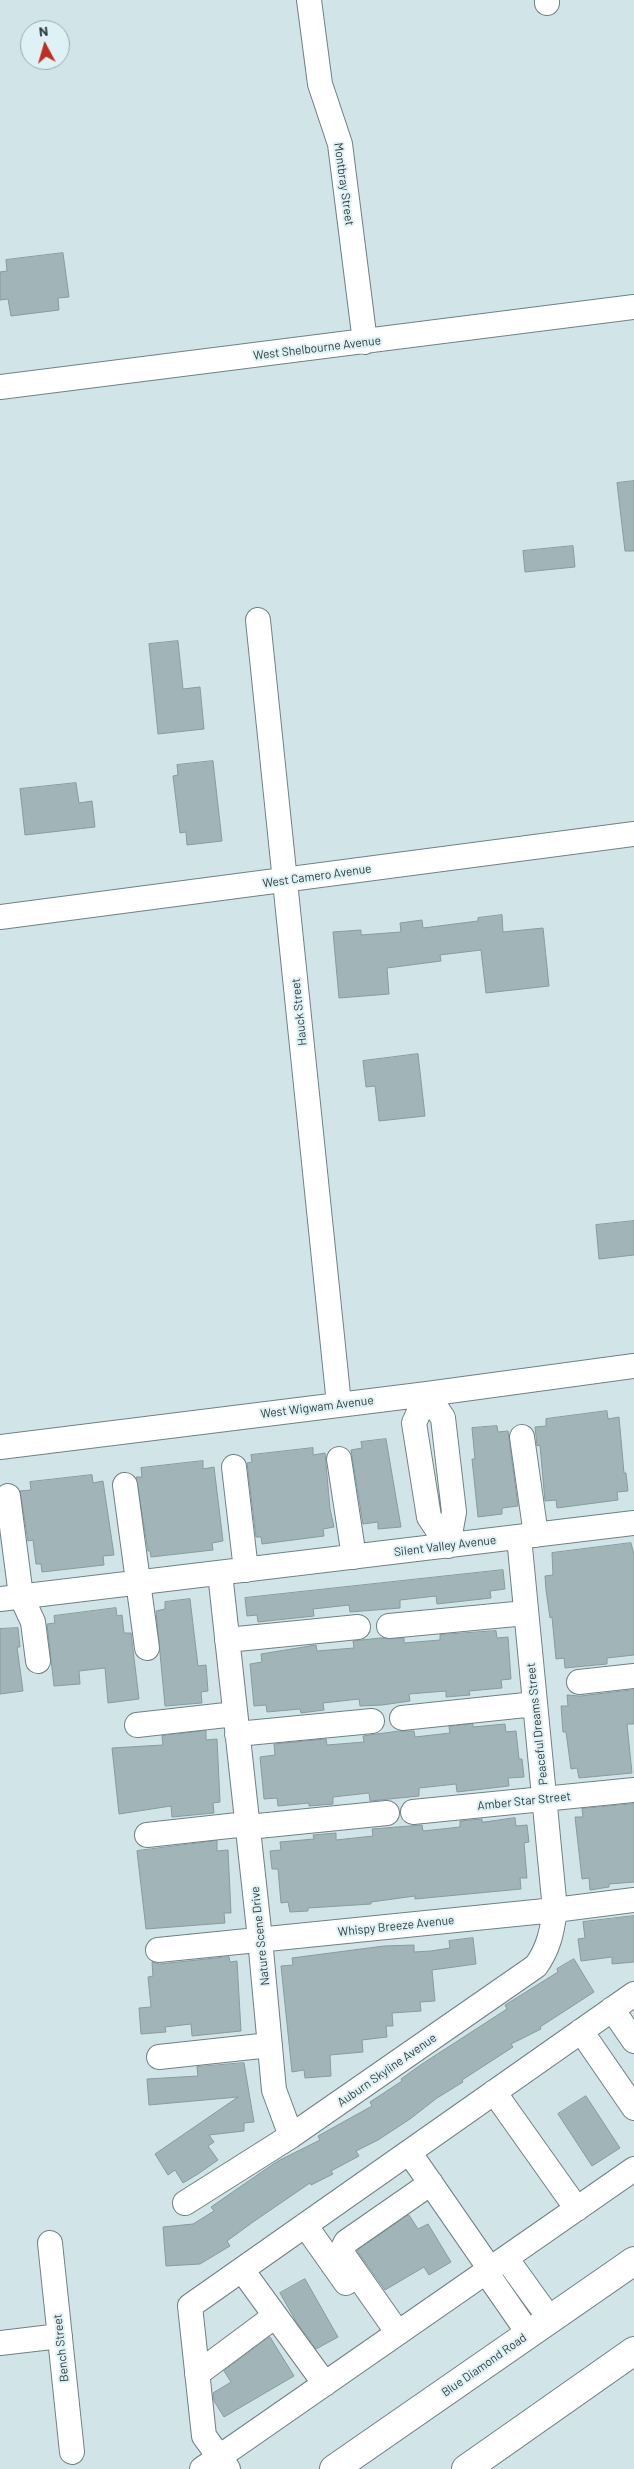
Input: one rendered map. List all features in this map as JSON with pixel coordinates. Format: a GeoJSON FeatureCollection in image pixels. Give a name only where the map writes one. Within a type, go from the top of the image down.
{"type":"FeatureCollection","features":[{"type":"Feature","properties":{"kind":"highway","name":"Blue Diamond Road"},"geometry":{"type":"LineString","coordinates":[[334,2469],[634,2261]]}},
{"type":"Feature","properties":{"kind":"highway"},"geometry":{"type":"LineString","coordinates":[[466,2469],[634,2351]]}},
{"type":"Feature","properties":{"kind":"street","name":"Montbray Street"},"geometry":{"type":"LineString","coordinates":[[309,0],[320,84],[340,144],[364,342]]}},
{"type":"Feature","properties":{"kind":"street","name":"West Shelbourne Avenue"},"geometry":{"type":"LineString","coordinates":[[0,387],[634,308]]}},
{"type":"Feature","properties":{"kind":"street","name":"Hauck Street"},"geometry":{"type":"LineString","coordinates":[[258,620],[339,1404]]}},
{"type":"Feature","properties":{"kind":"street","name":"West Camero Avenue"},"geometry":{"type":"LineString","coordinates":[[0,917],[634,834]]}},
{"type":"Feature","properties":{"kind":"street","name":"West Wigwam Avenue"},"geometry":{"type":"LineString","coordinates":[[0,1447],[427,1394],[634,1366]]}},
{"type":"Feature","properties":{"kind":"street"},"geometry":{"type":"LineString","coordinates":[[427,1394],[443,1418],[454,1512],[448,1546]]}},
{"type":"Feature","properties":{"kind":"street"},"geometry":{"type":"LineString","coordinates":[[427,1394],[414,1424],[429,1517],[448,1546]]}},
{"type":"Feature","properties":{"kind":"street"},"geometry":{"type":"LineString","coordinates":[[522,1437],[527,1536]]}},
{"type":"Feature","properties":{"kind":"street"},"geometry":{"type":"LineString","coordinates":[[340,1459],[354,1557]]}},
{"type":"Feature","properties":{"kind":"street"},"geometry":{"type":"LineString","coordinates":[[234,1467],[246,1570]]}},
{"type":"Feature","properties":{"kind":"street"},"geometry":{"type":"LineString","coordinates":[[125,1485],[136,1583],[147,1648]]}},
{"type":"Feature","properties":{"kind":"street"},"geometry":{"type":"LineString","coordinates":[[424,1493],[451,1488]]}},
{"type":"Feature","properties":{"kind":"street"},"geometry":{"type":"LineString","coordinates":[[8,1496],[11,1598],[33,1622],[38,1661]]}},
{"type":"Feature","properties":{"kind":"street","name":"Silent Valley Avenue"},"geometry":{"type":"LineString","coordinates":[[11,1598],[634,1524]]}},
{"type":"Feature","properties":{"kind":"street","name":"Peaceful Dreams Street"},"geometry":{"type":"LineString","coordinates":[[527,1536],[526,1613],[555,1910]]}},
{"type":"Feature","properties":{"kind":"street","name":"Nature Scene Drive"},"geometry":{"type":"LineString","coordinates":[[220,1573],[260,1939],[274,2090],[291,2136]]}},
{"type":"Feature","properties":{"kind":"street"},"geometry":{"type":"LineString","coordinates":[[389,1626],[526,1613]]}},
{"type":"Feature","properties":{"kind":"street"},"geometry":{"type":"LineString","coordinates":[[227,1640],[358,1626]]}},
{"type":"Feature","properties":{"kind":"street"},"geometry":{"type":"LineString","coordinates":[[579,1682],[634,1676]]}},
{"type":"Feature","properties":{"kind":"street"},"geometry":{"type":"LineString","coordinates":[[402,1718],[535,1704]]}},
{"type":"Feature","properties":{"kind":"street"},"geometry":{"type":"LineString","coordinates":[[137,1725],[372,1721]]}},
{"type":"Feature","properties":{"kind":"street","name":"Amber Star Street"},"geometry":{"type":"LineString","coordinates":[[413,1812],[634,1790]]}},
{"type":"Feature","properties":{"kind":"street"},"geometry":{"type":"LineString","coordinates":[[147,1835],[387,1813]]}},
{"type":"Feature","properties":{"kind":"street","name":"Whispy Breeze Avenue"},"geometry":{"type":"LineString","coordinates":[[158,1950],[555,1910],[634,1900]]}},
{"type":"Feature","properties":{"kind":"street","name":"Auburn Skyline Avenue"},"geometry":{"type":"LineString","coordinates":[[185,2203],[291,2136],[536,1966],[546,1952],[552,1934],[555,1910]]}},
{"type":"Feature","properties":{"kind":"street"},"geometry":{"type":"LineString","coordinates":[[634,1994],[190,2306],[204,2436],[216,2465],[325,2384],[634,2169]]}},
{"type":"Feature","properties":{"kind":"street"},"geometry":{"type":"LineString","coordinates":[[612,2009],[634,2040]]}},
{"type":"Feature","properties":{"kind":"street"},"geometry":{"type":"LineString","coordinates":[[581,2031],[634,2108]]}},
{"type":"Feature","properties":{"kind":"street"},"geometry":{"type":"LineString","coordinates":[[159,2057],[270,2046]]}},
{"type":"Feature","properties":{"kind":"street"},"geometry":{"type":"LineString","coordinates":[[494,2092],[577,2209]]}},
{"type":"Feature","properties":{"kind":"street"},"geometry":{"type":"LineString","coordinates":[[410,2152],[540,2327]]}},
{"type":"Feature","properties":{"kind":"street"},"geometry":{"type":"LineString","coordinates":[[392,2337],[344,2256],[342,2248],[346,2242],[431,2182]]}},
{"type":"Feature","properties":{"kind":"street"},"geometry":{"type":"LineString","coordinates":[[305,2225],[392,2337]]}},
{"type":"Feature","properties":{"kind":"street","name":"Bench Street"},"geometry":{"type":"LineString","coordinates":[[50,2243],[72,2452]]}},
{"type":"Feature","properties":{"kind":"street"},"geometry":{"type":"LineString","coordinates":[[242,2270],[325,2384]]}},
{"type":"Feature","properties":{"kind":"street"},"geometry":{"type":"LineString","coordinates":[[197,2374],[275,2316]]}},
{"type":"Feature","properties":{"kind":"street"},"geometry":{"type":"LineString","coordinates":[[0,2343],[60,2336]]}},
{"type":"Feature","properties":{"kind":"building"},"geometry":{"type":"Polygon","coordinates":[[[63,253],[69,297],[58,298],[59,310],[11,316],[8,299],[0,300],[0,272],[7,271],[6,260],[63,253]]]}},
{"type":"Feature","properties":{"kind":"building"},"geometry":{"type":"Polygon","coordinates":[[[634,481],[634,551],[625,551],[617,483],[634,481]]]}},
{"type":"Feature","properties":{"kind":"building"},"geometry":{"type":"Polygon","coordinates":[[[573,546],[575,567],[525,572],[523,551],[573,546]]]}},
{"type":"Feature","properties":{"kind":"building"},"geometry":{"type":"Polygon","coordinates":[[[178,641],[183,689],[200,687],[204,729],[158,734],[149,644],[178,641]]]}},
{"type":"Feature","properties":{"kind":"building"},"geometry":{"type":"Polygon","coordinates":[[[213,761],[222,841],[187,845],[186,832],[180,833],[173,776],[178,775],[177,765],[213,761]]]}},
{"type":"Feature","properties":{"kind":"building"},"geometry":{"type":"Polygon","coordinates":[[[76,783],[79,803],[92,801],[95,827],[25,835],[20,789],[76,783]]]}},
{"type":"Feature","properties":{"kind":"building"},"geometry":{"type":"Polygon","coordinates":[[[502,915],[503,932],[543,928],[549,986],[486,993],[481,950],[440,955],[441,961],[387,968],[389,994],[339,998],[333,932],[361,930],[361,935],[401,932],[400,923],[422,920],[423,928],[478,921],[478,918],[502,915]]]}},
{"type":"Feature","properties":{"kind":"building"},"geometry":{"type":"Polygon","coordinates":[[[418,1054],[425,1116],[379,1121],[375,1086],[366,1087],[363,1061],[418,1054]]]}},
{"type":"Feature","properties":{"kind":"building"},"geometry":{"type":"Polygon","coordinates":[[[634,1221],[634,1255],[599,1259],[596,1225],[634,1221]]]}},
{"type":"Feature","properties":{"kind":"building"},"geometry":{"type":"Polygon","coordinates":[[[607,1411],[608,1419],[619,1417],[624,1473],[626,1473],[628,1491],[617,1492],[618,1500],[557,1508],[556,1500],[545,1501],[540,1445],[537,1446],[535,1427],[546,1426],[546,1419],[607,1411]]]}},
{"type":"Feature","properties":{"kind":"building"},"geometry":{"type":"Polygon","coordinates":[[[497,1426],[498,1432],[508,1431],[518,1506],[502,1508],[502,1514],[478,1517],[472,1459],[475,1459],[472,1428],[497,1426]]]}},
{"type":"Feature","properties":{"kind":"building"},"geometry":{"type":"Polygon","coordinates":[[[386,1439],[401,1527],[378,1529],[378,1522],[363,1524],[351,1450],[362,1448],[361,1442],[386,1439]]]}},
{"type":"Feature","properties":{"kind":"building"},"geometry":{"type":"Polygon","coordinates":[[[313,1448],[313,1455],[325,1453],[330,1509],[334,1527],[323,1529],[324,1536],[262,1544],[261,1537],[256,1537],[247,1463],[252,1462],[251,1455],[313,1448]]]}},
{"type":"Feature","properties":{"kind":"building"},"geometry":{"type":"Polygon","coordinates":[[[203,1461],[203,1469],[214,1467],[223,1541],[212,1543],[213,1550],[151,1557],[150,1551],[148,1551],[136,1477],[142,1477],[141,1468],[203,1461]]]}},
{"type":"Feature","properties":{"kind":"building"},"geometry":{"type":"Polygon","coordinates":[[[92,1475],[93,1483],[103,1481],[114,1555],[103,1556],[104,1565],[42,1572],[41,1564],[36,1564],[33,1540],[28,1541],[20,1491],[31,1490],[30,1482],[92,1475]]]}},
{"type":"Feature","properties":{"kind":"building"},"geometry":{"type":"Polygon","coordinates":[[[631,1543],[634,1555],[634,1655],[607,1658],[607,1664],[565,1668],[564,1658],[556,1659],[552,1617],[550,1618],[546,1590],[545,1576],[553,1575],[552,1553],[631,1543]]]}},
{"type":"Feature","properties":{"kind":"building"},"geometry":{"type":"Polygon","coordinates":[[[503,1570],[505,1589],[490,1591],[491,1598],[437,1604],[436,1596],[400,1600],[400,1608],[350,1612],[349,1605],[313,1609],[314,1616],[258,1622],[257,1615],[247,1616],[245,1598],[503,1570]]]}},
{"type":"Feature","properties":{"kind":"building"},"geometry":{"type":"Polygon","coordinates":[[[190,1599],[198,1666],[206,1665],[208,1691],[201,1692],[202,1703],[165,1706],[156,1611],[165,1609],[165,1602],[190,1599]]]}},
{"type":"Feature","properties":{"kind":"building"},"geometry":{"type":"Polygon","coordinates":[[[116,1608],[117,1616],[122,1615],[124,1633],[131,1633],[139,1699],[108,1703],[105,1668],[79,1671],[80,1684],[54,1686],[47,1624],[55,1623],[54,1616],[116,1608]]]}},
{"type":"Feature","properties":{"kind":"building"},"geometry":{"type":"Polygon","coordinates":[[[18,1628],[20,1647],[17,1647],[23,1691],[0,1694],[0,1629],[18,1628]]]}},
{"type":"Feature","properties":{"kind":"building"},"geometry":{"type":"Polygon","coordinates":[[[496,1631],[497,1638],[508,1637],[511,1679],[501,1680],[502,1688],[469,1691],[470,1695],[446,1697],[446,1691],[409,1694],[410,1701],[382,1705],[360,1706],[359,1699],[323,1703],[324,1710],[301,1713],[300,1709],[267,1712],[266,1705],[254,1706],[250,1664],[262,1662],[261,1654],[316,1645],[317,1651],[354,1648],[353,1641],[380,1638],[404,1638],[404,1643],[440,1640],[440,1635],[496,1631]]]}},
{"type":"Feature","properties":{"kind":"building"},"geometry":{"type":"Polygon","coordinates":[[[634,1690],[634,1724],[627,1724],[632,1773],[579,1778],[577,1768],[571,1769],[566,1732],[563,1732],[561,1706],[568,1706],[567,1695],[580,1696],[634,1690]]]}},
{"type":"Feature","properties":{"kind":"building"},"geometry":{"type":"Polygon","coordinates":[[[473,1724],[473,1727],[505,1724],[506,1732],[516,1731],[519,1759],[522,1759],[524,1777],[508,1778],[509,1786],[457,1792],[456,1784],[419,1788],[419,1796],[370,1801],[369,1793],[333,1797],[333,1804],[309,1806],[309,1803],[278,1806],[277,1798],[264,1799],[260,1757],[275,1755],[274,1744],[326,1739],[327,1745],[364,1742],[363,1736],[399,1731],[414,1731],[415,1737],[450,1733],[449,1727],[473,1724]]]}},
{"type":"Feature","properties":{"kind":"building"},"geometry":{"type":"Polygon","coordinates":[[[206,1731],[206,1740],[217,1739],[220,1802],[213,1803],[214,1813],[172,1817],[171,1806],[119,1814],[112,1748],[163,1745],[162,1736],[206,1731]]]}},
{"type":"Feature","properties":{"kind":"building"},"geometry":{"type":"Polygon","coordinates":[[[634,1804],[634,1882],[609,1884],[609,1887],[590,1890],[589,1878],[582,1879],[575,1817],[583,1817],[582,1809],[634,1804]]]}},
{"type":"Feature","properties":{"kind":"building"},"geometry":{"type":"Polygon","coordinates":[[[515,1818],[516,1826],[527,1825],[529,1842],[524,1843],[527,1878],[520,1878],[521,1889],[415,1899],[415,1896],[371,1902],[371,1904],[308,1908],[308,1911],[290,1912],[288,1902],[281,1903],[278,1869],[272,1869],[270,1851],[281,1850],[280,1842],[314,1839],[313,1835],[336,1833],[336,1840],[373,1836],[372,1829],[422,1825],[423,1831],[460,1827],[460,1821],[482,1819],[482,1822],[515,1818]]]}},
{"type":"Feature","properties":{"kind":"building"},"geometry":{"type":"Polygon","coordinates":[[[217,1841],[217,1851],[228,1850],[231,1913],[224,1913],[225,1923],[146,1929],[137,1851],[217,1841]]]}},
{"type":"Feature","properties":{"kind":"building"},"geometry":{"type":"Polygon","coordinates":[[[634,1916],[634,1962],[612,1964],[612,1957],[581,1961],[578,1939],[585,1938],[583,1922],[634,1916]]]}},
{"type":"Feature","properties":{"kind":"building"},"geometry":{"type":"Polygon","coordinates":[[[473,1938],[476,1964],[432,1970],[435,2001],[420,2002],[421,2011],[392,2013],[393,2026],[386,2026],[387,2037],[362,2040],[363,2052],[330,2055],[331,2076],[305,2078],[304,2070],[292,2072],[281,1966],[293,1965],[292,1958],[384,1946],[414,1945],[414,1952],[431,1951],[450,1948],[449,1941],[473,1938]]]}},
{"type":"Feature","properties":{"kind":"building"},"geometry":{"type":"Polygon","coordinates":[[[229,1957],[230,1962],[237,1961],[241,2031],[192,2036],[191,2024],[165,2027],[166,2032],[141,2034],[139,2008],[151,2007],[148,1977],[153,1976],[152,1962],[159,1964],[229,1957]]]}},
{"type":"Feature","properties":{"kind":"building"},"geometry":{"type":"Polygon","coordinates":[[[574,1959],[594,1992],[540,2027],[541,2029],[511,2044],[513,2047],[462,2080],[463,2082],[437,2098],[410,2119],[378,2140],[356,2151],[359,2156],[331,2171],[333,2174],[311,2185],[310,2183],[253,2222],[227,2241],[230,2246],[200,2264],[166,2266],[163,2227],[193,2224],[214,2211],[211,2207],[278,2161],[320,2140],[318,2136],[372,2106],[370,2102],[402,2081],[401,2079],[507,2009],[505,2005],[558,1972],[557,1969],[574,1959]]]}},
{"type":"Feature","properties":{"kind":"building"},"geometry":{"type":"Polygon","coordinates":[[[244,2063],[254,2122],[244,2123],[244,2131],[209,2135],[214,2142],[208,2146],[218,2160],[198,2174],[183,2183],[175,2170],[168,2175],[155,2154],[238,2097],[149,2105],[147,2079],[198,2076],[197,2067],[244,2063]]]}},
{"type":"Feature","properties":{"kind":"building"},"geometry":{"type":"Polygon","coordinates":[[[586,2096],[620,2148],[592,2166],[558,2114],[586,2096]]]}},
{"type":"Feature","properties":{"kind":"building"},"geometry":{"type":"Polygon","coordinates":[[[409,2215],[418,2229],[428,2224],[451,2262],[429,2275],[424,2267],[385,2290],[357,2251],[409,2215]]]}},
{"type":"Feature","properties":{"kind":"building"},"geometry":{"type":"Polygon","coordinates":[[[305,2279],[338,2337],[316,2349],[297,2323],[280,2293],[305,2279]]]}},
{"type":"Feature","properties":{"kind":"building"},"geometry":{"type":"Polygon","coordinates":[[[270,2337],[294,2376],[224,2417],[214,2401],[213,2393],[231,2382],[224,2371],[270,2337]]]}}]}
